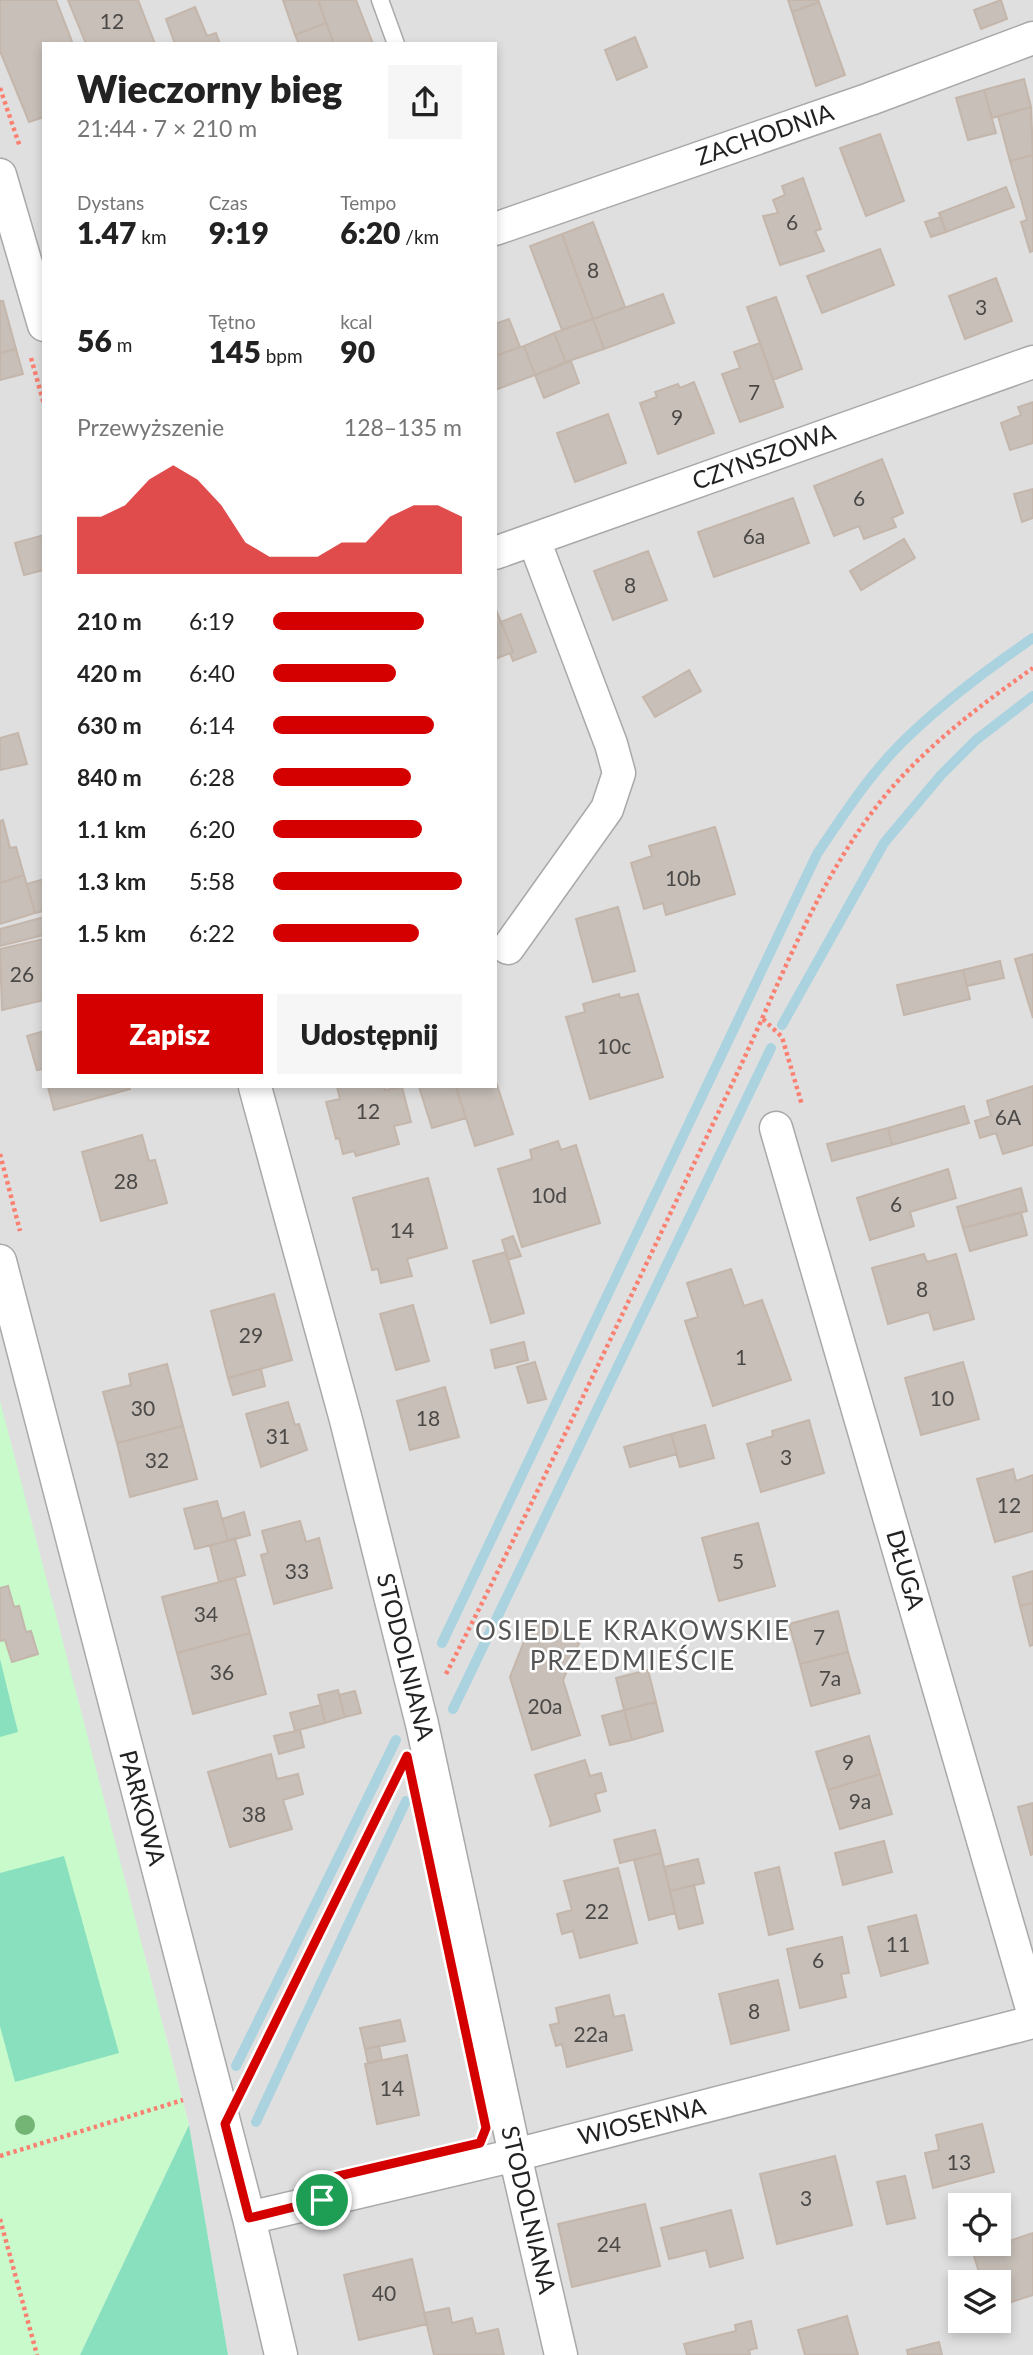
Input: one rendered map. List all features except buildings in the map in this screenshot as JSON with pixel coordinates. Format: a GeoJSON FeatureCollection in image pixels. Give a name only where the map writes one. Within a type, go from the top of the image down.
{"type":"FeatureCollection","features":[{"type":"Feature","properties":{"kind":"street","name":"ZACHODNIA"},"geometry":{"type":"LineString","coordinates":[[497,228],[870,99],[1033,38]]}},
{"type":"Feature","properties":{"kind":"street"},"geometry":{"type":"LineString","coordinates":[[0,175],[42,318]]}},
{"type":"Feature","properties":{"kind":"street","name":"CZYNSZOWA"},"geometry":{"type":"LineString","coordinates":[[497,552],[1033,362]]}},
{"type":"Feature","properties":{"kind":"street"},"geometry":{"type":"LineString","coordinates":[[508,948],[607,808],[619,774],[611,744],[534,540]]}},
{"type":"Feature","properties":{"kind":"street","name":"STODOLNIANA"},"geometry":{"type":"LineString","coordinates":[[255,1088],[346,1420],[422,1724],[514,2155],[561,2355]]}},
{"type":"Feature","properties":{"kind":"street","name":"DŁUGA"},"geometry":{"type":"LineString","coordinates":[[776,1129],[1033,2012]]}},
{"type":"Feature","properties":{"kind":"street","name":"PARKOWA"},"geometry":{"type":"LineString","coordinates":[[0,1261],[225,2124],[281,2355]]}},
{"type":"Feature","properties":{"kind":"street","name":"WIOSENNA"},"geometry":{"type":"LineString","coordinates":[[249,2218],[514,2155],[1033,2022]]}},
{"type":"Feature","properties":{"kind":"lane"},"geometry":{"type":"LineString","coordinates":[[380,0],[396,42]]}},
{"type":"Feature","properties":{"kind":"path"},"geometry":{"type":"LineString","coordinates":[[444,1679],[757,1032],[816,903],[844,855],[897,783],[984,703],[1033,668]]}},
{"type":"Feature","properties":{"kind":"path"},"geometry":{"type":"LineString","coordinates":[[225,2124],[401,1767]]}},
{"type":"Feature","properties":{"kind":"path"},"geometry":{"type":"LineString","coordinates":[[0,2156],[183,2100]]}},
{"type":"Feature","properties":{"kind":"path"},"geometry":{"type":"LineString","coordinates":[[0,2219],[37,2355]]}},
{"type":"Feature","properties":{"kind":"shaded area"},"geometry":{"type":"Polygon","coordinates":[[[0,0],[1033,0],[1033,2355],[228,2355],[189,2125],[0,1406],[0,0]]]}},
{"type":"Feature","properties":{"kind":"green space"},"geometry":{"type":"Polygon","coordinates":[[[0,1401],[189,2125],[80,2355],[0,2355],[0,1401]]]}},
{"type":"Feature","properties":{"kind":"green space"},"geometry":{"type":"Polygon","coordinates":[[[0,1659],[18,1732],[0,1737],[0,1659]]]}},
{"type":"Feature","properties":{"kind":"green space"},"geometry":{"type":"Polygon","coordinates":[[[64,1856],[119,2053],[15,2082],[0,2026],[0,1873],[64,1856]]]}},
{"type":"Feature","properties":{"kind":"green space"},"geometry":{"type":"Polygon","coordinates":[[[189,2125],[228,2355],[80,2355],[189,2125]]]}},
{"type":"Feature","properties":{"kind":"waterway"},"geometry":{"type":"LineString","coordinates":[[442,1643],[817,854],[886,759],[957,694],[1033,638]]}},
{"type":"Feature","properties":{"kind":"waterway"},"geometry":{"type":"LineString","coordinates":[[782,1025],[884,843],[941,775],[976,740],[1033,696]]}},
{"type":"Feature","properties":{"kind":"waterway"},"geometry":{"type":"LineString","coordinates":[[453,1709],[771,1048]]}},
{"type":"Feature","properties":{"kind":"waterway"},"geometry":{"type":"LineString","coordinates":[[236,2066],[396,1740]]}},
{"type":"Feature","properties":{"kind":"waterway"},"geometry":{"type":"LineString","coordinates":[[256,2122],[406,1801]]}},
{"type":"Feature","properties":{"kind":"district","name":"OSIEDLE KRAKOWSKIE PRZEDMIEŚCIE"},"geometry":{"type":"Point","coordinates":[633,1646]}},
{"type":"Feature","properties":{"kind":"route"},"geometry":{"type":"LineString","coordinates":[[407,1756],[486,2128],[480,2143],[317,2181],[322,2200],[249,2218],[225,2124],[407,1756]]}}]}
